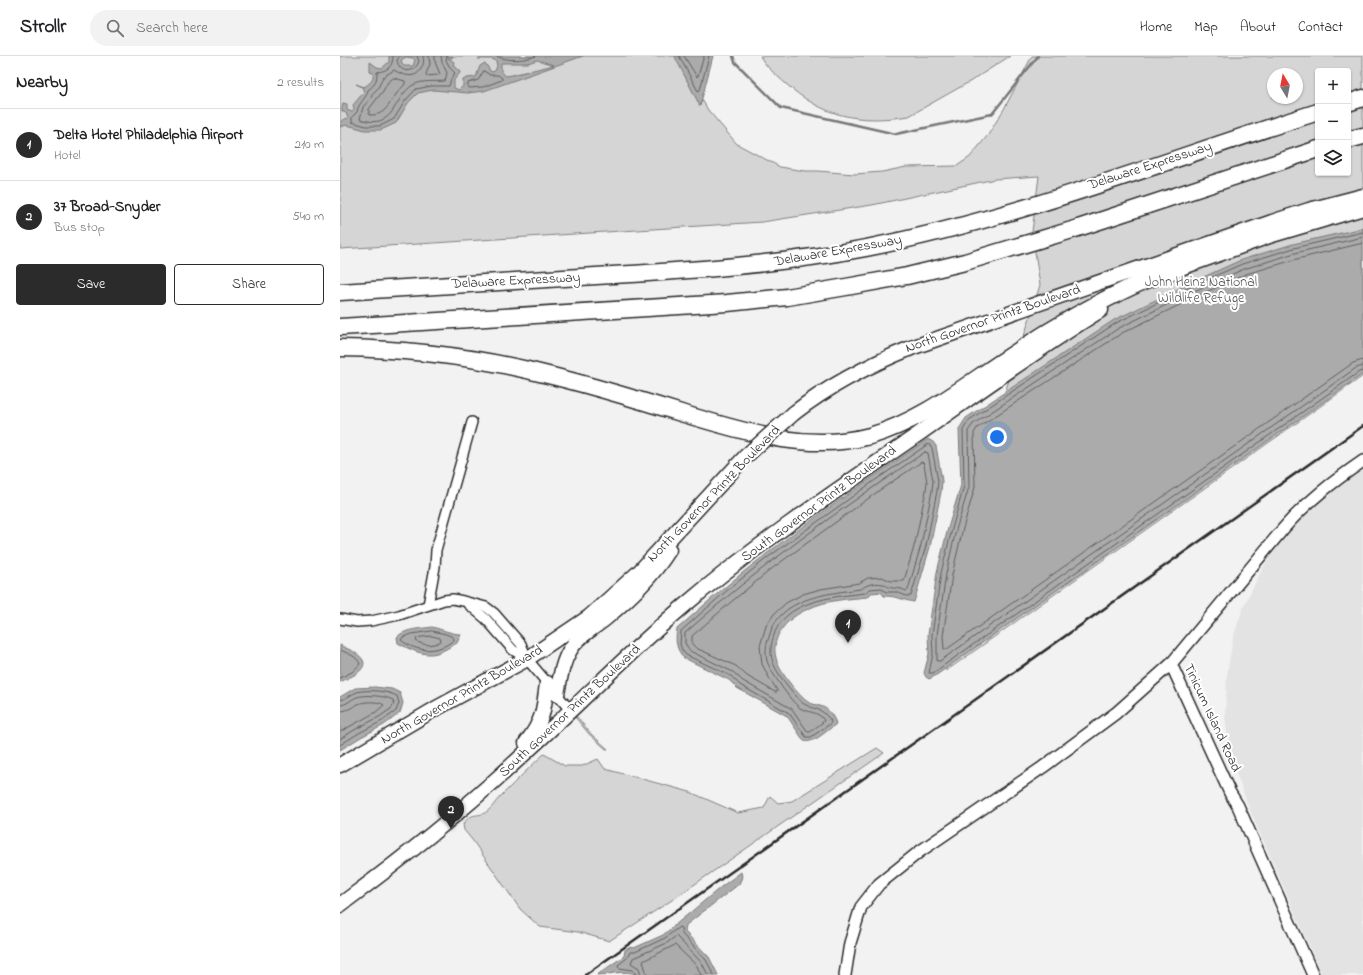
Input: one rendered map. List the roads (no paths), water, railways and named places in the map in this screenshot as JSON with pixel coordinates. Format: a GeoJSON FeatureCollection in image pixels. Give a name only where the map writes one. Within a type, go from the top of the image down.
{"type":"FeatureCollection","features":[{"type":"Feature","properties":{"kind":"highway"},"geometry":{"type":"LineString","coordinates":[[1351,102],[1363,98]]}},
{"type":"Feature","properties":{"kind":"highway","name":"Delaware Expressway"},"geometry":{"type":"LineString","coordinates":[[340,292],[677,271],[790,260],[865,248],[983,220],[1315,113]]}},
{"type":"Feature","properties":{"kind":"highway"},"geometry":{"type":"LineString","coordinates":[[1351,139],[1363,136]]}},
{"type":"Feature","properties":{"kind":"highway"},"geometry":{"type":"LineString","coordinates":[[340,328],[697,306],[787,297],[877,282],[936,269],[993,254],[1072,230],[1315,150]]}},
{"type":"Feature","properties":{"kind":"highway"},"geometry":{"type":"LineString","coordinates":[[340,348],[409,351],[483,361],[542,373],[588,385],[750,433],[796,442],[833,442],[853,440],[872,435],[912,419],[940,403],[1024,346],[1073,317],[1135,285],[1175,270]]}},
{"type":"Feature","properties":{"kind":"main road","name":"North Governor Printz Boulevard"},"geometry":{"type":"LineString","coordinates":[[340,765],[527,659],[589,617],[639,572],[746,456],[794,413],[829,388],[855,373],[897,353],[1183,253],[1309,210],[1363,196]]}},
{"type":"Feature","properties":{"kind":"main road","name":"South Governor Printz Boulevard"},"geometry":{"type":"LineString","coordinates":[[340,905],[426,838],[504,772],[682,608],[744,558],[779,531],[1066,332],[1112,302],[1175,270],[1286,230],[1363,208]]}},
{"type":"Feature","properties":{"kind":"main road"},"geometry":{"type":"LineString","coordinates":[[557,694],[564,662],[574,644],[625,602],[644,584],[659,566],[688,520]]}},
{"type":"Feature","properties":{"kind":"main road"},"geometry":{"type":"LineString","coordinates":[[504,772],[541,721],[544,712],[547,683]]}},
{"type":"Feature","properties":{"kind":"street"},"geometry":{"type":"LineString","coordinates":[[428,605],[435,568],[436,550],[472,422]]}},
{"type":"Feature","properties":{"kind":"street","name":"Tinicum Island Road"},"geometry":{"type":"LineString","coordinates":[[1313,975],[1238,806],[1230,793],[1171,664],[1292,518],[1312,499],[1363,461]]}},
{"type":"Feature","properties":{"kind":"street"},"geometry":{"type":"LineString","coordinates":[[340,619],[357,622],[370,621],[400,615],[428,605],[449,600],[463,601],[486,607],[494,613],[521,644],[527,659],[571,711]]}},
{"type":"Feature","properties":{"kind":"street"},"geometry":{"type":"LineString","coordinates":[[845,975],[850,943],[860,907],[879,884],[918,852],[1043,767],[1116,713],[1171,664]]}},
{"type":"Feature","properties":{"kind":"water"},"geometry":{"type":"Polygon","coordinates":[[[389,56],[453,56],[452,58],[448,58],[454,62],[453,66],[459,70],[460,73],[454,80],[454,88],[459,90],[463,86],[463,80],[476,77],[480,66],[485,63],[491,72],[495,71],[497,66],[496,61],[492,59],[478,59],[481,56],[583,56],[484,91],[468,93],[433,90],[418,93],[408,103],[396,123],[381,130],[365,130],[347,125],[340,127],[342,120],[348,118],[346,113],[342,111],[343,103],[347,104],[347,110],[352,112],[354,110],[353,105],[364,92],[362,87],[356,84],[364,87],[372,80],[373,73],[370,72],[370,62],[377,67],[382,68],[389,62],[389,56]],[[406,57],[401,60],[402,64],[404,66],[413,66],[415,60],[413,58],[406,57]],[[537,60],[528,63],[501,63],[501,72],[506,76],[554,65],[537,60]]]}},
{"type":"Feature","properties":{"kind":"water"},"geometry":{"type":"Polygon","coordinates":[[[675,56],[713,56],[700,106],[676,59],[675,56]]]}},
{"type":"Feature","properties":{"kind":"water"},"geometry":{"type":"Polygon","coordinates":[[[1363,228],[1363,374],[935,676],[929,679],[926,677],[924,673],[929,654],[928,635],[937,572],[961,485],[959,429],[966,418],[1114,320],[1197,280],[1241,260],[1293,244],[1363,228]]]}},
{"type":"Feature","properties":{"kind":"water"},"geometry":{"type":"Polygon","coordinates":[[[928,439],[936,446],[942,481],[930,547],[914,602],[884,596],[881,592],[871,593],[868,597],[837,600],[815,606],[801,612],[788,622],[778,634],[775,650],[777,663],[780,668],[787,679],[807,702],[820,706],[828,711],[836,723],[835,725],[816,739],[812,741],[804,741],[787,716],[737,688],[729,680],[684,658],[677,645],[677,629],[710,600],[785,540],[928,439]]]}},
{"type":"Feature","properties":{"kind":"water"},"geometry":{"type":"Polygon","coordinates":[[[432,627],[461,634],[457,643],[442,651],[432,654],[417,652],[398,643],[397,637],[405,632],[414,629],[432,627]]]}},
{"type":"Feature","properties":{"kind":"water"},"geometry":{"type":"Polygon","coordinates":[[[340,645],[357,654],[364,663],[360,671],[340,682],[340,645]]]}},
{"type":"Feature","properties":{"kind":"water"},"geometry":{"type":"Polygon","coordinates":[[[375,687],[392,689],[400,693],[403,703],[400,713],[384,725],[340,750],[340,697],[355,688],[375,687]]]}},
{"type":"Feature","properties":{"kind":"water"},"geometry":{"type":"Polygon","coordinates":[[[741,872],[742,877],[739,884],[686,925],[685,932],[709,957],[718,975],[638,975],[622,972],[597,975],[624,956],[625,950],[631,947],[634,948],[663,935],[741,872]]]}},
{"type":"Feature","properties":{"kind":"waterway"},"geometry":{"type":"LineString","coordinates":[[733,56],[735,62],[781,108],[896,134],[992,114],[1038,56]]}},
{"type":"Feature","properties":{"kind":"railway"},"geometry":{"type":"LineString","coordinates":[[585,975],[1363,426]]}},
{"type":"Feature","properties":{"kind":"place","name":"Delta Hotel Philadelphia Airport"},"geometry":{"type":"Point","coordinates":[848,643]}},
{"type":"Feature","properties":{"kind":"place","name":"37 Broad-Snyder"},"geometry":{"type":"Point","coordinates":[451,829]}},
{"type":"Feature","properties":{"kind":"park label","name":"John Heinz National Wildlife Refuge"},"geometry":{"type":"Point","coordinates":[1201,290]}}]}
